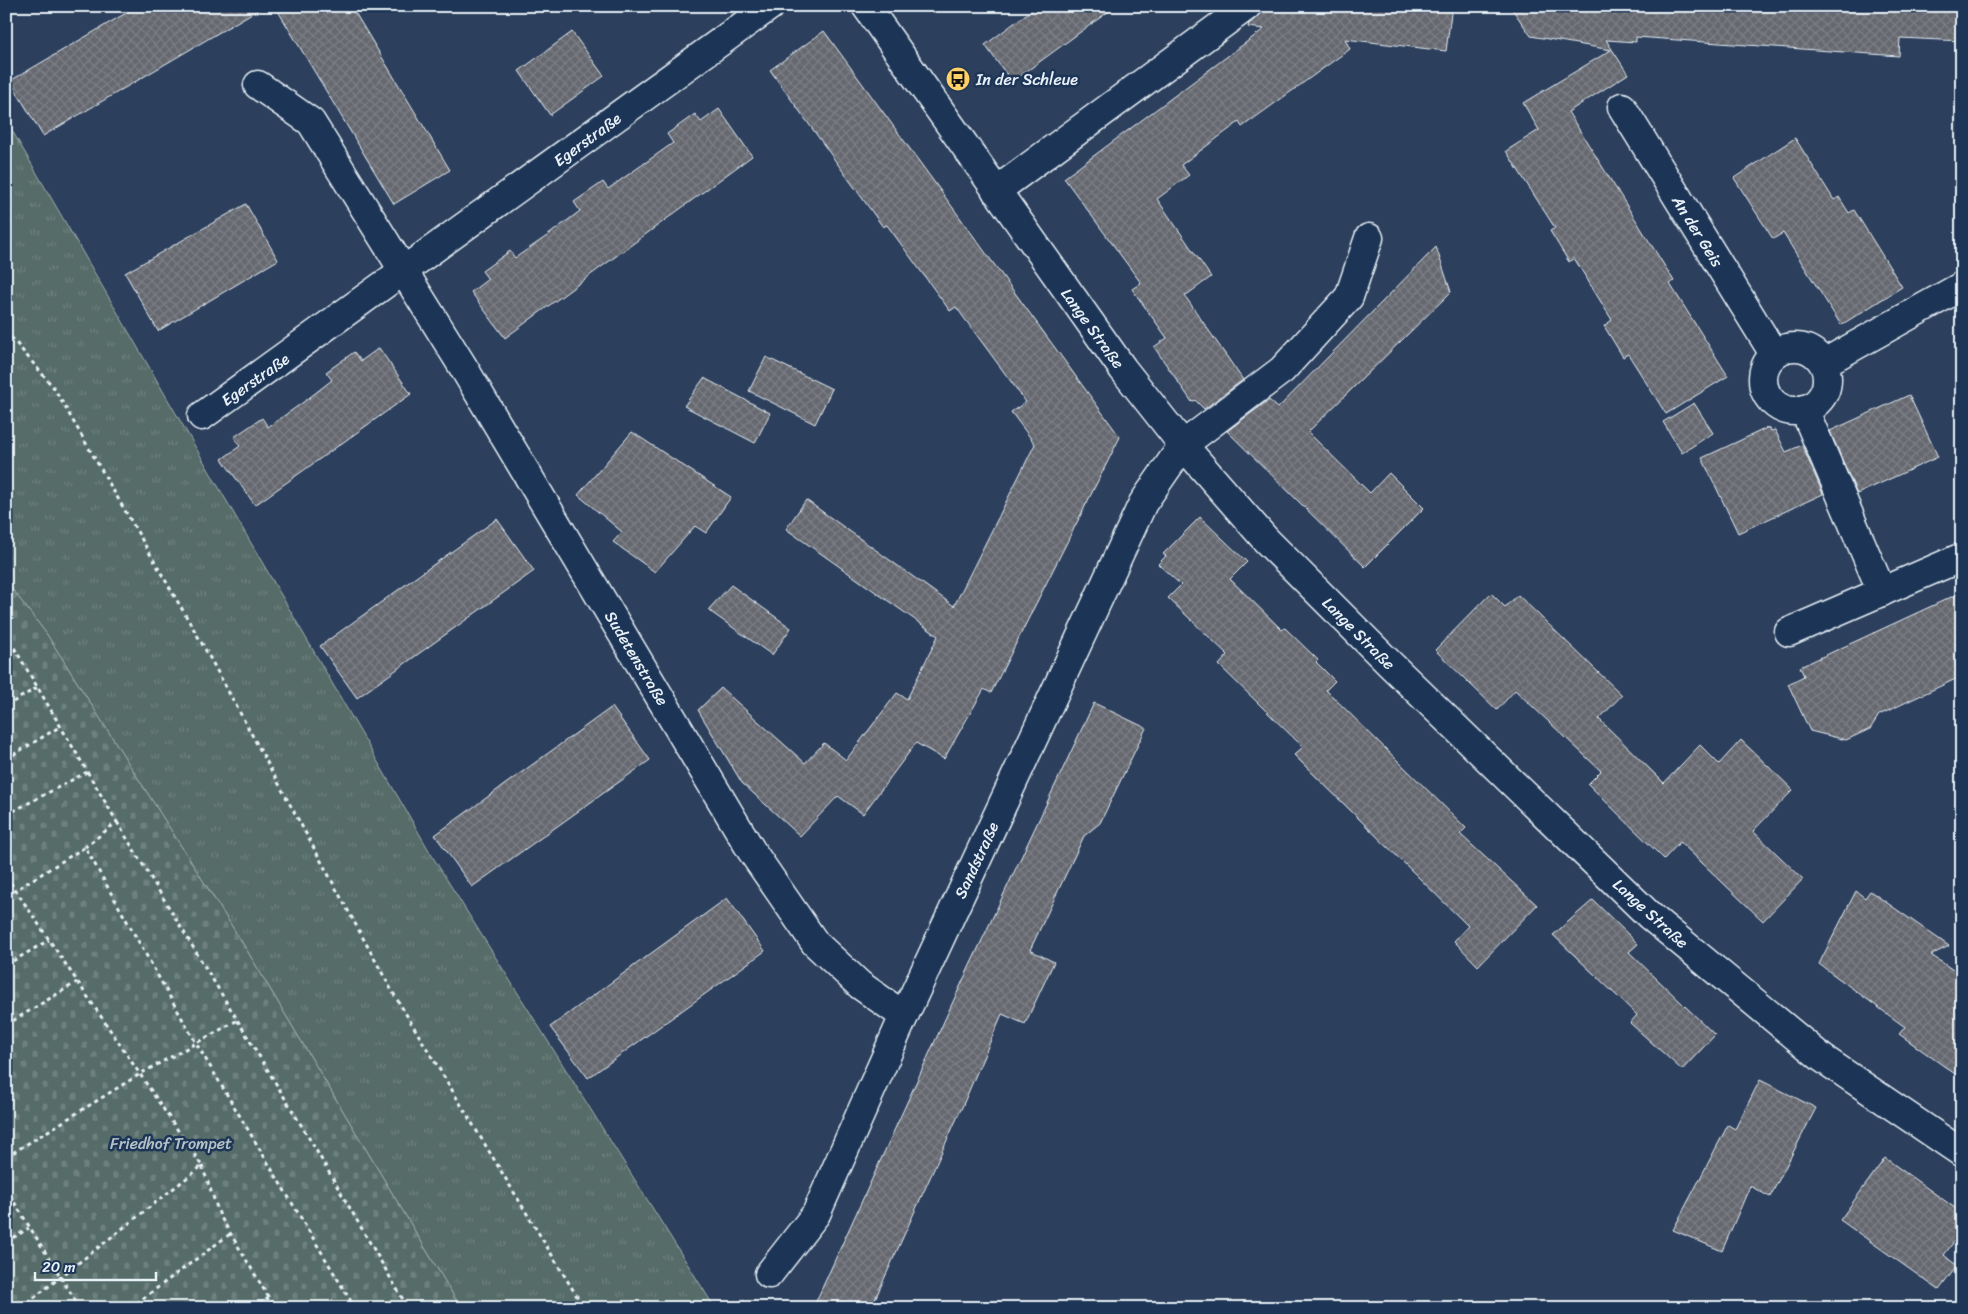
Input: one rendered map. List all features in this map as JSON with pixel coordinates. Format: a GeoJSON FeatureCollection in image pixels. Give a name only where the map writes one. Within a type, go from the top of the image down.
{"type":"FeatureCollection","features":[{"type":"Feature","properties":{"kind":"street","name":"Egerstraße"},"geometry":{"type":"LineString","coordinates":[[202,416],[405,272],[770,6]]}},
{"type":"Feature","properties":{"kind":"street","name":"Lange Straße"},"geometry":{"type":"LineString","coordinates":[[866,6],[1123,370],[1183,445],[1266,540],[1650,916],[1822,1058],[1962,1153]]}},
{"type":"Feature","properties":{"kind":"street"},"geometry":{"type":"LineString","coordinates":[[996,191],[1246,6]]}},
{"type":"Feature","properties":{"kind":"street"},"geometry":{"type":"LineString","coordinates":[[258,85],[312,122],[405,272]]}},
{"type":"Feature","properties":{"kind":"street","name":"An der Geis"},"geometry":{"type":"LineString","coordinates":[[1622,107],[1774,354]]}},
{"type":"Feature","properties":{"kind":"street","name":"Sandstraße"},"geometry":{"type":"LineString","coordinates":[[769,1274],[816,1214],[904,1016],[1142,503],[1183,445],[1282,370],[1349,297],[1368,238]]}},
{"type":"Feature","properties":{"kind":"street","name":"Sudetenstraße"},"geometry":{"type":"LineString","coordinates":[[405,272],[756,858],[815,943],[860,985],[904,1016]]}},
{"type":"Feature","properties":{"kind":"street"},"geometry":{"type":"LineString","coordinates":[[1824,364],[1962,286]]}},
{"type":"Feature","properties":{"kind":"street"},"geometry":{"type":"LineString","coordinates":[[1792,347],[1805,348],[1815,353],[1824,364],[1827,374],[1826,388],[1821,398],[1804,409],[1787,410],[1775,403],[1767,394],[1764,382],[1765,370],[1774,354],[1792,347]]}},
{"type":"Feature","properties":{"kind":"street"},"geometry":{"type":"LineString","coordinates":[[1804,409],[1882,592]]}},
{"type":"Feature","properties":{"kind":"street"},"geometry":{"type":"LineString","coordinates":[[1789,632],[1962,557]]}},
{"type":"Feature","properties":{"kind":"path"},"geometry":{"type":"LineString","coordinates":[[6,331],[54,388],[204,647],[392,991],[584,1308]]}},
{"type":"Feature","properties":{"kind":"path"},"geometry":{"type":"LineString","coordinates":[[6,634],[117,822],[238,1020],[408,1308]]}},
{"type":"Feature","properties":{"kind":"path"},"geometry":{"type":"LineString","coordinates":[[6,655],[16,649]]}},
{"type":"Feature","properties":{"kind":"path"},"geometry":{"type":"LineString","coordinates":[[6,706],[38,687]]}},
{"type":"Feature","properties":{"kind":"path"},"geometry":{"type":"LineString","coordinates":[[6,759],[61,726]]}},
{"type":"Feature","properties":{"kind":"path"},"geometry":{"type":"LineString","coordinates":[[6,815],[87,772]]}},
{"type":"Feature","properties":{"kind":"path"},"geometry":{"type":"LineString","coordinates":[[6,896],[85,847],[117,822]]}},
{"type":"Feature","properties":{"kind":"path"},"geometry":{"type":"LineString","coordinates":[[85,847],[196,1043],[355,1308]]}},
{"type":"Feature","properties":{"kind":"path"},"geometry":{"type":"LineString","coordinates":[[6,876],[202,1166],[220,1216],[275,1308]]}},
{"type":"Feature","properties":{"kind":"path"},"geometry":{"type":"LineString","coordinates":[[6,965],[49,940]]}},
{"type":"Feature","properties":{"kind":"path"},"geometry":{"type":"LineString","coordinates":[[6,1025],[77,982]]}},
{"type":"Feature","properties":{"kind":"path"},"geometry":{"type":"LineString","coordinates":[[6,1157],[140,1074],[238,1020]]}},
{"type":"Feature","properties":{"kind":"path"},"geometry":{"type":"LineString","coordinates":[[21,1308],[202,1166]]}},
{"type":"Feature","properties":{"kind":"path"},"geometry":{"type":"LineString","coordinates":[[6,1189],[80,1308]]}},
{"type":"Feature","properties":{"kind":"path"},"geometry":{"type":"LineString","coordinates":[[6,1242],[30,1228]]}},
{"type":"Feature","properties":{"kind":"path"},"geometry":{"type":"LineString","coordinates":[[130,1308],[231,1234]]}},
{"type":"Feature","properties":{"kind":"path"},"geometry":{"type":"LineString","coordinates":[[252,1308],[269,1298]]}},
{"type":"Feature","properties":{"kind":"green space"},"geometry":{"type":"Polygon","coordinates":[[[6,120],[434,859],[715,1308],[461,1308],[242,942],[46,633],[6,581],[6,120]]]}},
{"type":"Feature","properties":{"kind":"green space","name":"Friedhof Trompet"},"geometry":{"type":"Polygon","coordinates":[[[6,581],[46,633],[242,942],[461,1308],[6,1308],[6,581]]]}},
{"type":"Feature","properties":{"kind":"building"},"geometry":{"type":"Polygon","coordinates":[[[138,6],[264,6],[43,136],[10,81],[138,6]]]}},
{"type":"Feature","properties":{"kind":"building"},"geometry":{"type":"Polygon","coordinates":[[[275,6],[351,6],[450,170],[394,204],[275,6]]]}},
{"type":"Feature","properties":{"kind":"building"},"geometry":{"type":"Polygon","coordinates":[[[1037,6],[1116,6],[1012,82],[985,45],[1037,6]]]}},
{"type":"Feature","properties":{"kind":"building"},"geometry":{"type":"Polygon","coordinates":[[[1262,6],[1452,6],[1446,51],[1345,39],[1350,49],[1242,127],[1239,122],[1181,165],[1189,175],[1157,199],[1211,277],[1185,296],[1243,380],[1204,409],[1195,400],[1192,402],[1154,347],[1167,338],[1132,289],[1141,283],[1064,178],[1264,29],[1248,27],[1261,13],[1262,6]]]}},
{"type":"Feature","properties":{"kind":"building"},"geometry":{"type":"Polygon","coordinates":[[[1510,6],[1962,6],[1962,41],[1900,38],[1899,56],[1636,37],[1636,42],[1606,40],[1628,74],[1568,112],[1674,281],[1670,284],[1728,376],[1666,414],[1628,354],[1623,357],[1604,326],[1612,320],[1574,258],[1569,262],[1550,231],[1555,228],[1506,151],[1539,130],[1523,103],[1611,50],[1531,36],[1510,6]]]}},
{"type":"Feature","properties":{"kind":"building"},"geometry":{"type":"Polygon","coordinates":[[[824,31],[1120,437],[991,693],[984,689],[944,759],[916,743],[863,814],[838,796],[800,836],[742,783],[698,710],[721,688],[805,763],[824,743],[846,760],[897,693],[907,699],[938,636],[786,529],[806,500],[954,606],[1035,444],[1011,412],[1026,402],[956,307],[950,311],[887,225],[883,227],[770,70],[824,31]]]}},
{"type":"Feature","properties":{"kind":"building"},"geometry":{"type":"Polygon","coordinates":[[[572,32],[604,76],[550,115],[519,71],[572,32]]]}},
{"type":"Feature","properties":{"kind":"building"},"geometry":{"type":"Polygon","coordinates":[[[719,109],[752,156],[505,338],[471,292],[488,279],[482,271],[510,251],[515,258],[547,236],[580,211],[574,202],[603,182],[608,189],[673,143],[667,134],[695,114],[701,122],[719,109]]]}},
{"type":"Feature","properties":{"kind":"building"},"geometry":{"type":"Polygon","coordinates":[[[1795,138],[1834,200],[1839,197],[1849,213],[1854,210],[1902,287],[1841,325],[1783,233],[1773,239],[1734,178],[1795,138]]]}},
{"type":"Feature","properties":{"kind":"building"},"geometry":{"type":"Polygon","coordinates":[[[246,204],[278,260],[158,331],[125,273],[246,204]]]}},
{"type":"Feature","properties":{"kind":"building"},"geometry":{"type":"Polygon","coordinates":[[[1436,247],[1451,292],[1308,432],[1370,493],[1389,473],[1424,508],[1365,567],[1227,431],[1269,400],[1278,408],[1436,247]]]}},
{"type":"Feature","properties":{"kind":"building"},"geometry":{"type":"Polygon","coordinates":[[[379,348],[411,394],[255,505],[222,459],[240,446],[234,437],[262,418],[268,427],[305,401],[332,380],[326,372],[354,352],[361,361],[379,348]]]}},
{"type":"Feature","properties":{"kind":"building"},"geometry":{"type":"Polygon","coordinates":[[[766,357],[832,389],[815,424],[749,391],[766,357]]]}},
{"type":"Feature","properties":{"kind":"building"},"geometry":{"type":"Polygon","coordinates":[[[704,378],[770,413],[755,443],[684,406],[704,378]]]}},
{"type":"Feature","properties":{"kind":"building"},"geometry":{"type":"Polygon","coordinates":[[[1909,395],[1938,457],[1857,494],[1830,431],[1909,395]]]}},
{"type":"Feature","properties":{"kind":"building"},"geometry":{"type":"Polygon","coordinates":[[[1694,403],[1713,433],[1682,453],[1663,422],[1694,403]]]}},
{"type":"Feature","properties":{"kind":"building"},"geometry":{"type":"Polygon","coordinates":[[[1769,427],[1771,431],[1775,430],[1786,452],[1802,445],[1823,494],[1738,533],[1702,458],[1769,427]]]}},
{"type":"Feature","properties":{"kind":"building"},"geometry":{"type":"Polygon","coordinates":[[[632,432],[731,497],[706,533],[695,526],[655,572],[613,542],[622,532],[578,495],[632,432]]]}},
{"type":"Feature","properties":{"kind":"building"},"geometry":{"type":"Polygon","coordinates":[[[1200,517],[1247,562],[1230,579],[1282,630],[1285,628],[1318,660],[1316,662],[1335,681],[1326,690],[1466,828],[1460,834],[1537,905],[1478,966],[1454,941],[1468,926],[1294,755],[1303,747],[1219,665],[1228,655],[1168,598],[1181,585],[1158,564],[1166,556],[1163,554],[1200,517]]]}},
{"type":"Feature","properties":{"kind":"building"},"geometry":{"type":"Polygon","coordinates":[[[497,519],[534,571],[357,698],[320,646],[497,519]]]}},
{"type":"Feature","properties":{"kind":"building"},"geometry":{"type":"Polygon","coordinates":[[[731,585],[791,628],[772,655],[708,610],[731,585]]]}},
{"type":"Feature","properties":{"kind":"building"},"geometry":{"type":"Polygon","coordinates":[[[1962,592],[1962,676],[1879,715],[1870,729],[1846,740],[1810,731],[1788,684],[1804,676],[1800,667],[1962,592]]]}},
{"type":"Feature","properties":{"kind":"building"},"geometry":{"type":"Polygon","coordinates":[[[1491,593],[1505,607],[1518,595],[1622,695],[1599,719],[1664,783],[1700,745],[1719,764],[1741,740],[1793,790],[1753,831],[1803,879],[1763,921],[1680,842],[1664,859],[1588,784],[1601,771],[1515,690],[1497,710],[1435,650],[1491,593]]]}},
{"type":"Feature","properties":{"kind":"building"},"geometry":{"type":"Polygon","coordinates":[[[1094,703],[1146,728],[1100,823],[1084,836],[1030,950],[1054,962],[1025,1024],[1002,1014],[871,1308],[813,1308],[957,993],[1094,703]]]}},
{"type":"Feature","properties":{"kind":"building"},"geometry":{"type":"Polygon","coordinates":[[[612,707],[650,760],[472,887],[435,835],[612,707]]]}},
{"type":"Feature","properties":{"kind":"building"},"geometry":{"type":"Polygon","coordinates":[[[1856,891],[1865,898],[1870,891],[1949,946],[1931,955],[1962,976],[1962,1079],[1899,1034],[1905,1027],[1819,964],[1856,891]]]}},
{"type":"Feature","properties":{"kind":"building"},"geometry":{"type":"Polygon","coordinates":[[[727,898],[765,951],[588,1078],[550,1027],[727,898]]]}},
{"type":"Feature","properties":{"kind":"building"},"geometry":{"type":"Polygon","coordinates":[[[1593,900],[1638,944],[1629,952],[1715,1035],[1682,1070],[1630,1023],[1637,1015],[1553,935],[1593,900]]]}},
{"type":"Feature","properties":{"kind":"building"},"geometry":{"type":"Polygon","coordinates":[[[1760,1080],[1816,1108],[1770,1197],[1750,1186],[1722,1251],[1673,1230],[1728,1125],[1735,1129],[1760,1080]]]}},
{"type":"Feature","properties":{"kind":"building"},"geometry":{"type":"Polygon","coordinates":[[[1885,1158],[1962,1213],[1962,1231],[1944,1255],[1957,1266],[1939,1290],[1840,1220],[1885,1158]]]}},
{"type":"Feature","properties":{"kind":"place","name":"In der Schleue"},"geometry":{"type":"Point","coordinates":[958,79]}}]}
